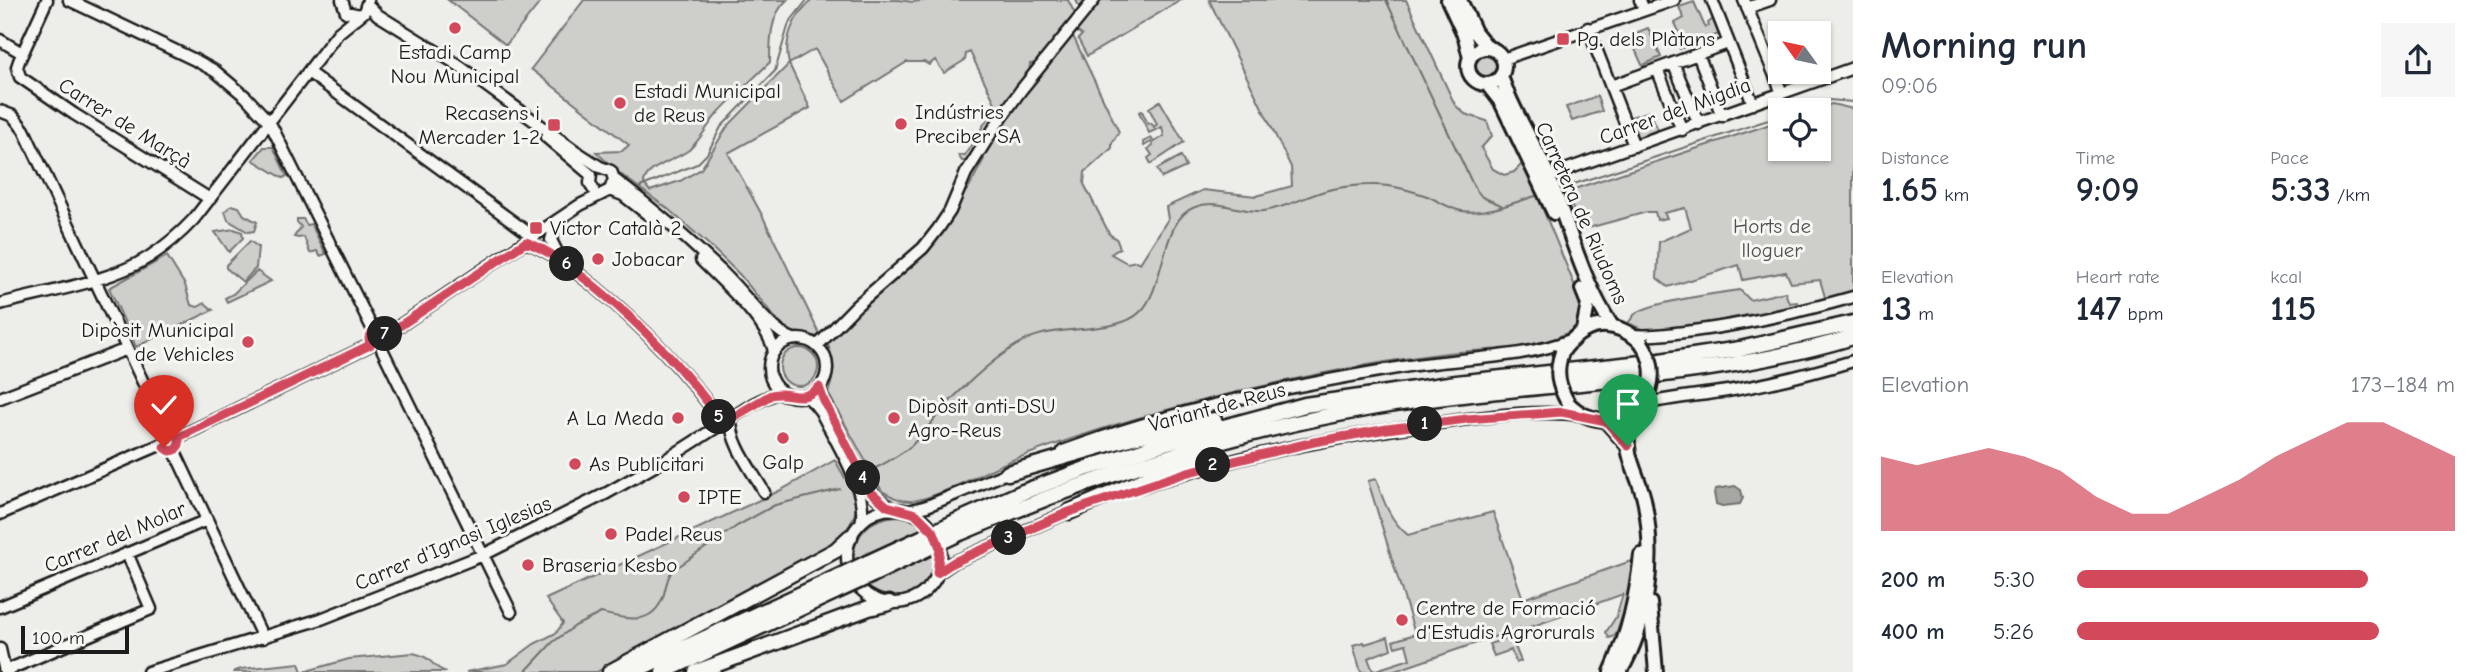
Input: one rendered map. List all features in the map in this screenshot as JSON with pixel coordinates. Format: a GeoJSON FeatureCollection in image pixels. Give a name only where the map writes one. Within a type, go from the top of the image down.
{"type":"FeatureCollection","features":[{"type":"Feature","properties":{"kind":"highway","name":"Variant de Reus"},"geometry":{"type":"LineString","coordinates":[[958,528],[1023,492],[1088,468],[1161,444],[1305,405],[1456,383],[1660,361],[1740,349],[1853,323]]}},
{"type":"Feature","properties":{"kind":"highway","name":"Variant de Reus"},"geometry":{"type":"LineString","coordinates":[[632,672],[832,586],[958,528],[1164,456],[1238,436],[1376,407],[1462,395],[1664,374],[1744,362],[1853,337]]}},
{"type":"Feature","properties":{"kind":"highway"},"geometry":{"type":"LineString","coordinates":[[1007,473],[1133,437],[1280,404],[1305,405]]}},
{"type":"Feature","properties":{"kind":"highway"},"geometry":{"type":"LineString","coordinates":[[1069,512],[1202,454],[1324,418]]}},
{"type":"Feature","properties":{"kind":"highway"},"geometry":{"type":"LineString","coordinates":[[610,672],[836,550],[850,537]]}},
{"type":"Feature","properties":{"kind":"highway","name":"Variant de Reus"},"geometry":{"type":"LineString","coordinates":[[663,672],[832,586]]}},
{"type":"Feature","properties":{"kind":"highway"},"geometry":{"type":"LineString","coordinates":[[696,672],[889,603]]}},
{"type":"Feature","properties":{"kind":"main road"},"geometry":{"type":"LineString","coordinates":[[1448,0],[1465,37],[1471,58]]}},
{"type":"Feature","properties":{"kind":"main road"},"geometry":{"type":"LineString","coordinates":[[1460,0],[1475,32],[1488,48],[1503,59],[1501,76],[1487,84],[1480,82],[1469,69],[1471,58],[1476,51],[1488,48]]}},
{"type":"Feature","properties":{"kind":"main road","name":"Carretera de Riudoms"},"geometry":{"type":"LineString","coordinates":[[1501,76],[1508,97],[1549,176],[1595,301],[1612,326]]}},
{"type":"Feature","properties":{"kind":"main road","name":"Carretera de Riudoms"},"geometry":{"type":"LineString","coordinates":[[1487,84],[1501,102],[1553,209],[1588,304],[1583,330]]}},
{"type":"Feature","properties":{"kind":"main road"},"geometry":{"type":"LineString","coordinates":[[1612,326],[1637,339],[1650,356],[1653,367],[1651,386],[1644,400],[1629,414],[1606,421],[1582,415],[1568,403],[1558,383],[1557,374],[1562,352],[1571,340],[1583,330],[1612,326]]}},
{"type":"Feature","properties":{"kind":"main road"},"geometry":{"type":"LineString","coordinates":[[1629,414],[1628,446],[1645,500],[1654,543],[1650,621],[1656,672]]}},
{"type":"Feature","properties":{"kind":"main road"},"geometry":{"type":"LineString","coordinates":[[1606,421],[1628,446]]}},
{"type":"Feature","properties":{"kind":"main road"},"geometry":{"type":"LineString","coordinates":[[1620,671],[1642,594],[1646,550],[1636,475]]}},
{"type":"Feature","properties":{"kind":"main road"},"geometry":{"type":"LineString","coordinates":[[1620,671],[1640,622],[1646,594],[1650,542],[1645,500]]}},
{"type":"Feature","properties":{"kind":"street"},"geometry":{"type":"LineString","coordinates":[[0,40],[22,52],[47,0]]}},
{"type":"Feature","properties":{"kind":"street"},"geometry":{"type":"LineString","coordinates":[[68,0],[215,71],[246,97],[270,123],[374,332]]}},
{"type":"Feature","properties":{"kind":"street"},"geometry":{"type":"LineString","coordinates":[[338,33],[346,12],[342,0]]}},
{"type":"Feature","properties":{"kind":"street"},"geometry":{"type":"LineString","coordinates":[[817,346],[856,306],[923,248],[938,229],[996,125],[1094,0]]}},
{"type":"Feature","properties":{"kind":"street"},"geometry":{"type":"LineString","coordinates":[[1503,59],[1642,5],[1674,0]]}},
{"type":"Feature","properties":{"kind":"street"},"geometry":{"type":"LineString","coordinates":[[1712,0],[1754,104]]}},
{"type":"Feature","properties":{"kind":"street"},"geometry":{"type":"LineString","coordinates":[[1770,0],[1746,4],[1782,93]]}},
{"type":"Feature","properties":{"kind":"street"},"geometry":{"type":"LineString","coordinates":[[365,8],[484,83],[600,167],[611,171],[614,179],[722,271],[777,331],[817,346],[824,356],[827,369],[825,379],[806,396],[794,397],[787,394],[778,388],[770,374],[774,351],[784,342],[793,339]]}},
{"type":"Feature","properties":{"kind":"street"},"geometry":{"type":"LineString","coordinates":[[346,12],[356,16],[365,8]]}},
{"type":"Feature","properties":{"kind":"street"},"geometry":{"type":"LineString","coordinates":[[0,304],[93,280],[147,259],[176,238],[210,199],[338,33],[365,8]]}},
{"type":"Feature","properties":{"kind":"street"},"geometry":{"type":"LineString","coordinates":[[365,8],[463,74],[551,140],[591,175]]}},
{"type":"Feature","properties":{"kind":"street"},"geometry":{"type":"LineString","coordinates":[[1588,28],[1634,146]]}},
{"type":"Feature","properties":{"kind":"street"},"geometry":{"type":"LineString","coordinates":[[1611,86],[1728,43]]}},
{"type":"Feature","properties":{"kind":"street","name":"Carrer de Marçà"},"geometry":{"type":"LineString","coordinates":[[22,52],[18,67],[20,77],[210,199]]}},
{"type":"Feature","properties":{"kind":"street"},"geometry":{"type":"LineString","coordinates":[[1698,54],[1722,116]]}},
{"type":"Feature","properties":{"kind":"street"},"geometry":{"type":"LineString","coordinates":[[1674,63],[1699,124]]}},
{"type":"Feature","properties":{"kind":"street","name":"Carrer del Migdia"},"geometry":{"type":"LineString","coordinates":[[1549,176],[1853,68]]}},
{"type":"Feature","properties":{"kind":"street"},"geometry":{"type":"LineString","coordinates":[[1657,69],[1682,130]]}},
{"type":"Feature","properties":{"kind":"street"},"geometry":{"type":"LineString","coordinates":[[308,72],[530,240],[564,262],[623,310],[727,420],[735,441],[764,492]]}},
{"type":"Feature","properties":{"kind":"street"},"geometry":{"type":"LineString","coordinates":[[0,111],[13,117],[21,125],[166,433]]}},
{"type":"Feature","properties":{"kind":"street"},"geometry":{"type":"LineString","coordinates":[[600,167],[591,175],[590,183],[593,188],[600,192],[609,190],[623,195],[669,231],[724,283],[763,327],[774,351]]}},
{"type":"Feature","properties":{"kind":"street"},"geometry":{"type":"LineString","coordinates":[[386,335],[580,205],[609,190],[614,179]]}},
{"type":"Feature","properties":{"kind":"street"},"geometry":{"type":"LineString","coordinates":[[580,205],[593,188]]}},
{"type":"Feature","properties":{"kind":"street"},"geometry":{"type":"LineString","coordinates":[[555,222],[552,246],[564,262]]}},
{"type":"Feature","properties":{"kind":"street"},"geometry":{"type":"LineString","coordinates":[[1637,339],[1728,326],[1853,298]]}},
{"type":"Feature","properties":{"kind":"street"},"geometry":{"type":"LineString","coordinates":[[380,331],[386,335],[387,343],[382,349],[375,350],[370,345],[369,338],[374,332],[380,331]]}},
{"type":"Feature","properties":{"kind":"street"},"geometry":{"type":"LineString","coordinates":[[909,511],[1075,446],[1227,400],[1381,370],[1520,353],[1571,340]]}},
{"type":"Feature","properties":{"kind":"street"},"geometry":{"type":"LineString","coordinates":[[179,437],[370,345]]}},
{"type":"Feature","properties":{"kind":"street"},"geometry":{"type":"LineString","coordinates":[[0,398],[127,349]]}},
{"type":"Feature","properties":{"kind":"street"},"geometry":{"type":"LineString","coordinates":[[382,349],[511,612]]}},
{"type":"Feature","properties":{"kind":"street"},"geometry":{"type":"LineString","coordinates":[[1644,400],[1721,392],[1798,377],[1853,361]]}},
{"type":"Feature","properties":{"kind":"street","name":"Carrer d'Ignasi Iglesias"},"geometry":{"type":"LineString","coordinates":[[753,404],[768,391],[770,374]]}},
{"type":"Feature","properties":{"kind":"street"},"geometry":{"type":"LineString","coordinates":[[819,387],[865,483],[876,497],[894,509]]}},
{"type":"Feature","properties":{"kind":"street","name":"Carrer d'Ignasi Iglesias"},"geometry":{"type":"LineString","coordinates":[[148,672],[263,638],[379,597],[483,555],[607,493],[753,404],[776,393],[787,394]]}},
{"type":"Feature","properties":{"kind":"street"},"geometry":{"type":"LineString","coordinates":[[806,396],[821,412],[857,487],[863,508],[860,523]]}},
{"type":"Feature","properties":{"kind":"street"},"geometry":{"type":"LineString","coordinates":[[937,573],[940,548],[934,532],[923,519],[909,511],[894,509],[876,512],[860,523],[850,537],[847,553],[851,577],[867,595],[889,603],[908,601],[925,591],[937,573],[954,562],[1069,512],[1188,472],[1314,442],[1467,419],[1562,412],[1582,415]]}},
{"type":"Feature","properties":{"kind":"street"},"geometry":{"type":"LineString","coordinates":[[714,429],[735,441]]}},
{"type":"Feature","properties":{"kind":"street"},"geometry":{"type":"LineString","coordinates":[[166,433],[174,433],[179,437]]}},
{"type":"Feature","properties":{"kind":"street"},"geometry":{"type":"LineString","coordinates":[[166,433],[162,444],[167,450],[174,450],[179,445],[179,437]]}},
{"type":"Feature","properties":{"kind":"street"},"geometry":{"type":"LineString","coordinates":[[0,514],[162,444]]}},
{"type":"Feature","properties":{"kind":"street"},"geometry":{"type":"LineString","coordinates":[[174,450],[263,638]]}},
{"type":"Feature","properties":{"kind":"street","name":"Carrer del Molar"},"geometry":{"type":"LineString","coordinates":[[0,607],[207,520]]}},
{"type":"Feature","properties":{"kind":"street"},"geometry":{"type":"LineString","coordinates":[[0,649],[5,672],[151,609],[128,553]]}},
{"type":"Feature","properties":{"kind":"green space"},"geometry":{"type":"Polygon","coordinates":[[[448,0],[542,0],[506,45],[448,0]]]}},
{"type":"Feature","properties":{"kind":"green space"},"geometry":{"type":"Polygon","coordinates":[[[584,0],[787,0],[774,21],[770,62],[719,112],[689,150],[654,169],[645,178],[644,184],[650,191],[680,181],[701,169],[727,127],[789,64],[810,108],[728,153],[762,215],[821,337],[786,331],[740,275],[708,244],[596,152],[622,151],[629,145],[531,69],[584,0]]]}},
{"type":"Feature","properties":{"kind":"green space"},"geometry":{"type":"Polygon","coordinates":[[[812,0],[1068,0],[1075,14],[1081,11],[1076,0],[1091,0],[1039,63],[1030,64],[1029,74],[1000,113],[970,52],[966,54],[965,60],[944,73],[935,60],[929,65],[924,62],[907,62],[844,101],[815,49],[789,64],[787,46],[791,29],[805,6],[812,0]]]}},
{"type":"Feature","properties":{"kind":"green space"},"geometry":{"type":"Polygon","coordinates":[[[1098,0],[1181,0],[1087,56],[1078,39],[1082,35],[1076,31],[1098,0]]]}},
{"type":"Feature","properties":{"kind":"green space"},"geometry":{"type":"Polygon","coordinates":[[[1209,0],[1406,0],[1455,105],[1465,114],[1487,121],[1492,136],[1481,148],[1493,169],[1504,175],[1514,172],[1522,164],[1528,173],[1582,303],[1577,324],[1567,333],[1540,343],[1373,364],[1191,403],[1050,446],[922,499],[904,501],[882,491],[828,393],[834,368],[827,343],[854,314],[912,262],[969,187],[984,159],[981,153],[1020,98],[1024,97],[1023,91],[1072,34],[1119,132],[1112,148],[1085,172],[1084,184],[1110,235],[1116,238],[1120,248],[1111,254],[1127,263],[1140,263],[1168,219],[1166,207],[1203,190],[1256,196],[1292,186],[1291,167],[1209,0]]]}},
{"type":"Feature","properties":{"kind":"green space"},"geometry":{"type":"Polygon","coordinates":[[[1694,2],[1705,27],[1709,26],[1708,23],[1713,19],[1719,34],[1680,49],[1676,38],[1680,34],[1675,23],[1684,18],[1679,7],[1694,2]]]}},
{"type":"Feature","properties":{"kind":"green space"},"geometry":{"type":"Polygon","coordinates":[[[1648,28],[1661,57],[1643,67],[1630,38],[1648,28]]]}},
{"type":"Feature","properties":{"kind":"green space"},"geometry":{"type":"Polygon","coordinates":[[[1486,54],[1494,58],[1498,66],[1494,74],[1486,78],[1478,74],[1474,66],[1478,58],[1486,54]]]}},
{"type":"Feature","properties":{"kind":"green space"},"geometry":{"type":"Polygon","coordinates":[[[1597,96],[1602,111],[1572,121],[1566,107],[1597,96]]]}},
{"type":"Feature","properties":{"kind":"green space"},"geometry":{"type":"Polygon","coordinates":[[[1160,101],[1184,142],[1151,164],[1148,158],[1152,155],[1148,149],[1153,145],[1151,142],[1144,146],[1143,142],[1151,138],[1154,142],[1164,136],[1162,127],[1149,133],[1139,112],[1142,111],[1148,124],[1151,123],[1154,127],[1157,124],[1149,108],[1160,101]]]}},
{"type":"Feature","properties":{"kind":"green space","name":"Horts de lloguer"},"geometry":{"type":"Polygon","coordinates":[[[1831,104],[1853,109],[1853,291],[1828,299],[1820,280],[1791,283],[1786,272],[1743,280],[1739,265],[1668,287],[1657,278],[1659,242],[1691,228],[1685,208],[1664,213],[1667,218],[1657,220],[1655,212],[1647,212],[1581,230],[1569,199],[1566,199],[1565,192],[1768,125],[1768,161],[1831,161],[1831,104]]]}},
{"type":"Feature","properties":{"kind":"green space"},"geometry":{"type":"Polygon","coordinates":[[[1650,111],[1658,130],[1636,138],[1631,117],[1650,111]]]}},
{"type":"Feature","properties":{"kind":"green space"},"geometry":{"type":"Polygon","coordinates":[[[991,113],[995,121],[968,161],[962,161],[958,155],[965,155],[991,113]]]}},
{"type":"Feature","properties":{"kind":"green space"},"geometry":{"type":"Polygon","coordinates":[[[264,147],[273,147],[287,176],[283,178],[253,160],[264,147]]]}},
{"type":"Feature","properties":{"kind":"green space"},"geometry":{"type":"Polygon","coordinates":[[[1181,156],[1186,167],[1162,178],[1157,169],[1181,156]]]}},
{"type":"Feature","properties":{"kind":"green space"},"geometry":{"type":"Polygon","coordinates":[[[232,205],[239,207],[244,215],[257,222],[254,231],[248,232],[228,220],[225,211],[232,205]]]}},
{"type":"Feature","properties":{"kind":"green space"},"geometry":{"type":"Polygon","coordinates":[[[297,219],[303,219],[307,225],[311,224],[326,254],[320,256],[317,251],[310,253],[304,237],[294,237],[301,227],[297,219]]]}},
{"type":"Feature","properties":{"kind":"green space"},"geometry":{"type":"Polygon","coordinates":[[[234,229],[242,232],[243,238],[229,252],[215,232],[234,229]]]}},
{"type":"Feature","properties":{"kind":"green space"},"geometry":{"type":"Polygon","coordinates":[[[250,241],[258,247],[256,268],[243,282],[226,268],[226,265],[250,241]]]}},
{"type":"Feature","properties":{"kind":"green space"},"geometry":{"type":"Polygon","coordinates":[[[167,256],[185,285],[191,305],[198,307],[205,303],[213,310],[136,347],[109,288],[167,256]]]}},
{"type":"Feature","properties":{"kind":"green space"},"geometry":{"type":"Polygon","coordinates":[[[257,271],[271,281],[227,302],[225,298],[233,294],[257,271]]]}},
{"type":"Feature","properties":{"kind":"green space"},"geometry":{"type":"Polygon","coordinates":[[[1740,290],[1750,300],[1785,292],[1789,303],[1797,302],[1798,305],[1692,326],[1646,331],[1628,323],[1635,314],[1655,306],[1740,290]]]}},
{"type":"Feature","properties":{"kind":"green space"},"geometry":{"type":"Polygon","coordinates":[[[799,348],[813,353],[818,367],[813,381],[799,386],[785,381],[780,367],[785,353],[799,348]]]}},
{"type":"Feature","properties":{"kind":"green space"},"geometry":{"type":"Polygon","coordinates":[[[835,460],[854,496],[855,506],[850,524],[830,547],[597,672],[466,672],[507,664],[534,644],[556,633],[563,623],[546,599],[781,490],[835,460]]]}},
{"type":"Feature","properties":{"kind":"green space"},"geometry":{"type":"Polygon","coordinates":[[[1376,479],[1392,517],[1408,535],[1493,512],[1523,599],[1634,560],[1631,595],[1615,636],[1609,638],[1606,632],[1616,617],[1623,594],[1392,672],[1361,672],[1353,645],[1388,637],[1391,649],[1368,658],[1373,671],[1410,659],[1406,644],[1395,647],[1393,641],[1415,634],[1368,481],[1376,479]]]}},
{"type":"Feature","properties":{"kind":"green space"},"geometry":{"type":"Polygon","coordinates":[[[898,516],[912,519],[924,528],[852,561],[856,542],[865,529],[879,520],[898,516]]]}},
{"type":"Feature","properties":{"kind":"green space"},"geometry":{"type":"Polygon","coordinates":[[[935,553],[927,579],[911,594],[889,596],[865,585],[935,553]]]}},
{"type":"Feature","properties":{"kind":"green space"},"geometry":{"type":"Polygon","coordinates":[[[1511,637],[1521,661],[1516,663],[1511,650],[1494,656],[1489,644],[1511,637]]]}},
{"type":"Feature","properties":{"kind":"green space"},"geometry":{"type":"Polygon","coordinates":[[[413,653],[425,657],[447,672],[303,672],[349,659],[413,653]]]}},
{"type":"Feature","properties":{"kind":"green space"},"geometry":{"type":"Polygon","coordinates":[[[299,663],[302,672],[233,672],[241,669],[299,663]]]}},
{"type":"Feature","properties":{"kind":"shaded area"},"geometry":{"type":"Polygon","coordinates":[[[1735,486],[1741,490],[1743,498],[1740,504],[1716,504],[1716,489],[1735,486]]]}},
{"type":"Feature","properties":{"kind":"waterway"},"geometry":{"type":"LineString","coordinates":[[640,187],[697,164],[707,154],[721,127],[775,71],[789,23],[807,0]]}},
{"type":"Feature","properties":{"kind":"waterway"},"geometry":{"type":"LineString","coordinates":[[1386,0],[1474,187],[1482,197],[1501,205]]}},
{"type":"Feature","properties":{"kind":"waterway"},"geometry":{"type":"LineString","coordinates":[[1831,100],[1853,102]]}},
{"type":"Feature","properties":{"kind":"waterway"},"geometry":{"type":"LineString","coordinates":[[1565,187],[1768,120]]}},
{"type":"Feature","properties":{"kind":"waterway"},"geometry":{"type":"LineString","coordinates":[[870,471],[911,446],[970,382],[1018,344],[1041,334],[1117,324],[1140,312],[1155,287],[1175,225],[1184,214],[1195,207],[1212,204],[1263,211],[1328,190],[1366,185],[1385,185],[1407,190],[1453,209],[1471,212],[1500,207],[1539,195]]}},
{"type":"Feature","properties":{"kind":"waterway"},"geometry":{"type":"LineString","coordinates":[[525,672],[553,642],[575,626],[601,613],[628,618],[645,617],[652,613],[663,597],[672,571],[737,526],[775,505],[840,489]]}},
{"type":"Feature","properties":{"kind":"place","name":"Estadi Camp Nou Municipal"},"geometry":{"type":"Point","coordinates":[455,28]}},
{"type":"Feature","properties":{"kind":"place","name":"Pg. dels Plàtans"},"geometry":{"type":"Point","coordinates":[1563,39]}},
{"type":"Feature","properties":{"kind":"place","name":"Estadi Municipal de Reus"},"geometry":{"type":"Point","coordinates":[620,103]}},
{"type":"Feature","properties":{"kind":"place","name":"Indústries Preciber SA"},"geometry":{"type":"Point","coordinates":[901,124]}},
{"type":"Feature","properties":{"kind":"place","name":"Recasens i Mercader 1-2"},"geometry":{"type":"Point","coordinates":[554,125]}},
{"type":"Feature","properties":{"kind":"place","name":"Victor Català 2"},"geometry":{"type":"Point","coordinates":[536,228]}},
{"type":"Feature","properties":{"kind":"place","name":"Jobacar"},"geometry":{"type":"Point","coordinates":[598,259]}},
{"type":"Feature","properties":{"kind":"place","name":"Dipòsit Municipal de Vehicles"},"geometry":{"type":"Point","coordinates":[248,342]}},
{"type":"Feature","properties":{"kind":"place","name":"A La Meda"},"geometry":{"type":"Point","coordinates":[678,418]}},
{"type":"Feature","properties":{"kind":"place","name":"Dipòsit anti-DSU Agro-Reus"},"geometry":{"type":"Point","coordinates":[894,418]}},
{"type":"Feature","properties":{"kind":"place","name":"Galp"},"geometry":{"type":"Point","coordinates":[783,438]}},
{"type":"Feature","properties":{"kind":"place","name":"As Publicitari"},"geometry":{"type":"Point","coordinates":[575,464]}},
{"type":"Feature","properties":{"kind":"place","name":"IPTE"},"geometry":{"type":"Point","coordinates":[684,497]}},
{"type":"Feature","properties":{"kind":"place","name":"Padel Reus"},"geometry":{"type":"Point","coordinates":[611,534]}},
{"type":"Feature","properties":{"kind":"place","name":"Braseria Kesbo"},"geometry":{"type":"Point","coordinates":[528,565]}},
{"type":"Feature","properties":{"kind":"place","name":"Centre de Formació d'Estudis Agrorurals"},"geometry":{"type":"Point","coordinates":[1402,620]}},
{"type":"Feature","properties":{"kind":"route"},"geometry":{"type":"LineString","coordinates":[[164,447],[170,451],[175,450],[179,445],[179,437],[370,345],[368,341],[372,333],[380,331],[386,335],[526,242],[547,250],[623,310],[674,361],[723,423],[776,393],[794,397],[806,396],[819,387],[870,491],[887,506],[916,514],[934,532],[941,556],[937,573],[954,562],[1069,512],[1188,472],[1314,442],[1467,419],[1562,412],[1606,421],[1628,446]]}}]}
